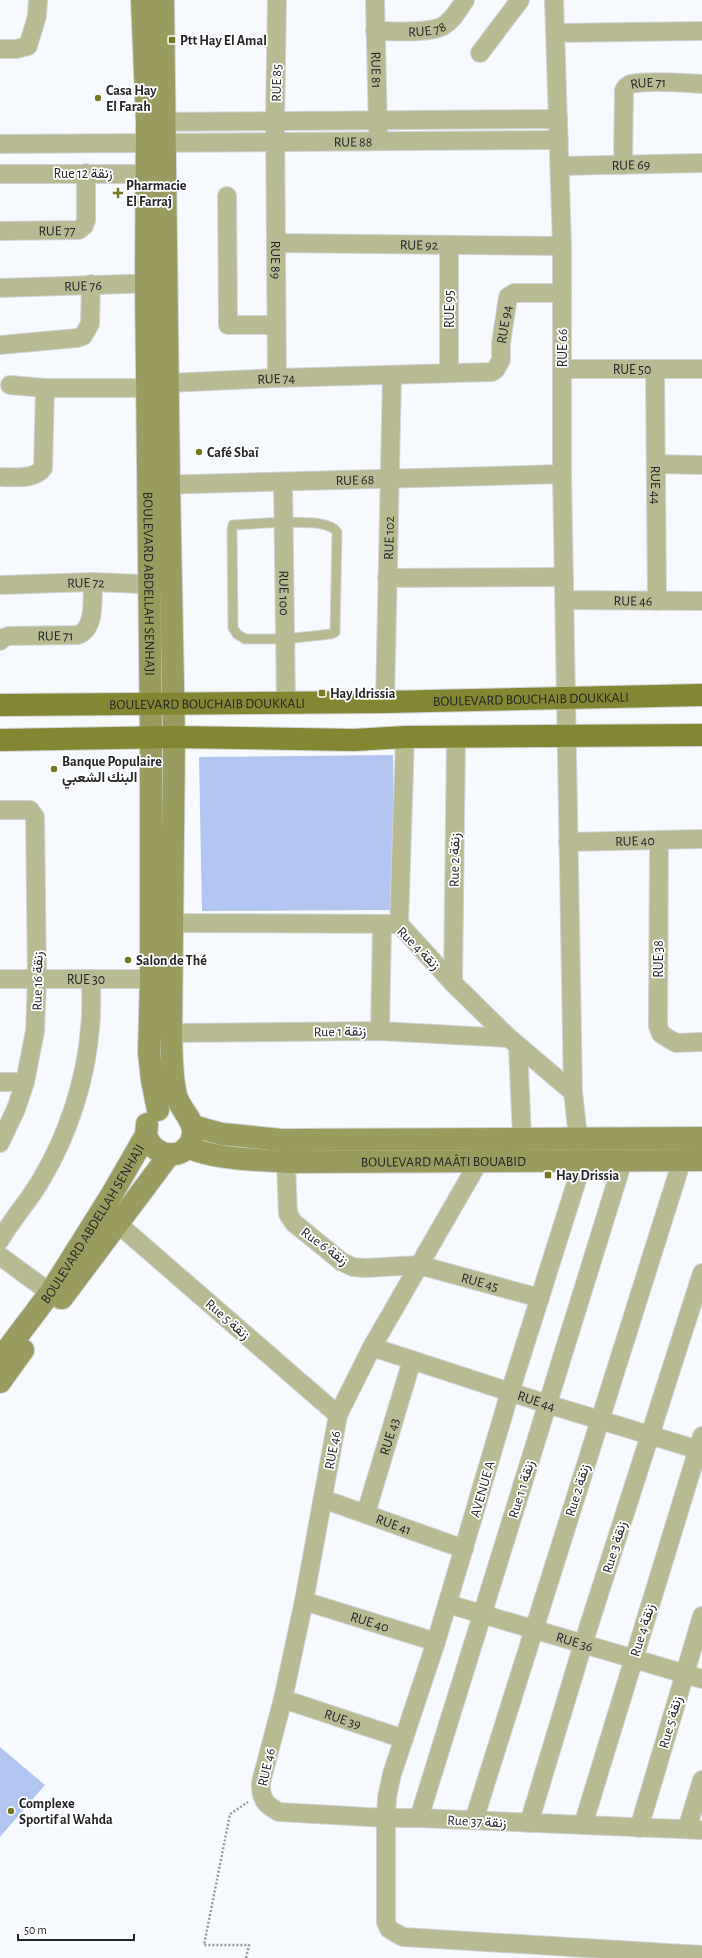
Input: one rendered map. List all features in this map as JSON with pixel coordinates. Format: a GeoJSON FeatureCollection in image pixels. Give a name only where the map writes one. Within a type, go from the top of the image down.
{"type":"FeatureCollection","features":[{"type":"Feature","properties":{"kind":"main road","name":"BOULEVARD BOUCHAIB DOUKKALI"},"geometry":{"type":"LineString","coordinates":[[0,705],[174,705],[385,702],[702,695]]}},
{"type":"Feature","properties":{"kind":"main road"},"geometry":{"type":"LineString","coordinates":[[0,740],[174,737],[354,740],[406,737],[702,735]]}},
{"type":"Feature","properties":{"kind":"street"},"geometry":{"type":"LineString","coordinates":[[0,49],[16,49],[28,46],[37,16],[38,0]]}},
{"type":"Feature","properties":{"kind":"street","name":"BOULEVARD ABDELLAH SENHAJI"},"geometry":{"type":"LineString","coordinates":[[142,0],[156,132]]}},
{"type":"Feature","properties":{"kind":"street","name":"BOULEVARD ABDELLAH SENHAJI"},"geometry":{"type":"LineString","coordinates":[[0,1359],[118,1224],[178,1152],[192,1138],[188,1119],[176,1095],[172,1064],[171,1034],[162,979],[151,738],[148,584],[158,485],[156,132],[163,0]]}},
{"type":"Feature","properties":{"kind":"street","name":"RUE 85"},"geometry":{"type":"LineString","coordinates":[[276,142],[277,0]]}},
{"type":"Feature","properties":{"kind":"street","name":"RUE 81"},"geometry":{"type":"LineString","coordinates":[[375,0],[378,140]]}},
{"type":"Feature","properties":{"kind":"street","name":"RUE 78"},"geometry":{"type":"LineString","coordinates":[[375,31],[421,30],[442,27],[450,20],[465,0]]}},
{"type":"Feature","properties":{"kind":"street"},"geometry":{"type":"LineString","coordinates":[[480,52],[520,0]]}},
{"type":"Feature","properties":{"kind":"street","name":"RUE 66"},"geometry":{"type":"LineString","coordinates":[[554,0],[562,246],[562,474],[568,737],[568,842],[573,1092]]}},
{"type":"Feature","properties":{"kind":"street"},"geometry":{"type":"LineString","coordinates":[[555,33],[702,31]]}},
{"type":"Feature","properties":{"kind":"street","name":"RUE 71"},"geometry":{"type":"LineString","coordinates":[[623,165],[624,90],[626,86],[647,83],[702,84]]}},
{"type":"Feature","properties":{"kind":"street","name":"RUE 88"},"geometry":{"type":"LineString","coordinates":[[156,132],[275,120],[558,119]]}},
{"type":"Feature","properties":{"kind":"street"},"geometry":{"type":"LineString","coordinates":[[0,144],[156,132]]}},
{"type":"Feature","properties":{"kind":"street","name":"RUE 88"},"geometry":{"type":"LineString","coordinates":[[156,132],[276,142],[378,140],[559,140]]}},
{"type":"Feature","properties":{"kind":"street","name":"RUE 89"},"geometry":{"type":"LineString","coordinates":[[276,142],[277,378]]}},
{"type":"Feature","properties":{"kind":"street","name":"RUE 69"},"geometry":{"type":"LineString","coordinates":[[560,166],[702,164]]}},
{"type":"Feature","properties":{"kind":"street","name":"RUE 77"},"geometry":{"type":"LineString","coordinates":[[0,231],[79,230],[84,226],[86,220],[86,173]]}},
{"type":"Feature","properties":{"kind":"street","name":"Rue 12 زنقة"},"geometry":{"type":"LineString","coordinates":[[0,174],[156,174]]}},
{"type":"Feature","properties":{"kind":"street"},"geometry":{"type":"LineString","coordinates":[[227,196],[228,325],[276,325]]}},
{"type":"Feature","properties":{"kind":"street","name":"RUE 92"},"geometry":{"type":"LineString","coordinates":[[276,243],[562,246]]}},
{"type":"Feature","properties":{"kind":"street","name":"RUE 95"},"geometry":{"type":"LineString","coordinates":[[449,245],[449,373]]}},
{"type":"Feature","properties":{"kind":"street","name":"RUE 76"},"geometry":{"type":"LineString","coordinates":[[0,288],[156,283]]}},
{"type":"Feature","properties":{"kind":"street"},"geometry":{"type":"LineString","coordinates":[[0,346],[77,338],[83,336],[90,324],[90,284]]}},
{"type":"Feature","properties":{"kind":"street","name":"RUE 94"},"geometry":{"type":"LineString","coordinates":[[501,360],[501,344],[508,297],[514,293],[562,293]]}},
{"type":"Feature","properties":{"kind":"street","name":"RUE 74"},"geometry":{"type":"LineString","coordinates":[[10,385],[45,388],[158,386],[277,378],[492,372],[496,370],[501,360]]}},
{"type":"Feature","properties":{"kind":"street","name":"RUE 50"},"geometry":{"type":"LineString","coordinates":[[562,369],[702,369]]}},
{"type":"Feature","properties":{"kind":"street","name":"RUE 44"},"geometry":{"type":"LineString","coordinates":[[655,369],[657,601]]}},
{"type":"Feature","properties":{"kind":"street","name":"RUE 102"},"geometry":{"type":"LineString","coordinates":[[385,702],[392,375]]}},
{"type":"Feature","properties":{"kind":"street"},"geometry":{"type":"LineString","coordinates":[[0,477],[33,476],[40,472],[42,468],[45,388]]}},
{"type":"Feature","properties":{"kind":"street"},"geometry":{"type":"LineString","coordinates":[[656,464],[702,465]]}},
{"type":"Feature","properties":{"kind":"street","name":"RUE 68"},"geometry":{"type":"LineString","coordinates":[[158,485],[283,483],[562,474]]}},
{"type":"Feature","properties":{"kind":"street","name":"RUE 100"},"geometry":{"type":"LineString","coordinates":[[283,483],[286,703]]}},
{"type":"Feature","properties":{"kind":"street","name":"BOULEVARD ABDELLAH SENHAJI"},"geometry":{"type":"LineString","coordinates":[[0,1382],[55,1296],[146,1135],[148,1121],[158,1110],[152,1080],[150,1052],[172,923],[174,705],[171,586],[158,485]]}},
{"type":"Feature","properties":{"kind":"street"},"geometry":{"type":"LineString","coordinates":[[387,578],[564,577]]}},
{"type":"Feature","properties":{"kind":"street","name":"RUE 71"},"geometry":{"type":"LineString","coordinates":[[0,641],[9,636],[78,635],[84,633],[89,625],[94,582]]}},
{"type":"Feature","properties":{"kind":"street","name":"RUE 72"},"geometry":{"type":"LineString","coordinates":[[0,584],[94,582],[171,586]]}},
{"type":"Feature","properties":{"kind":"street","name":"RUE 46"},"geometry":{"type":"LineString","coordinates":[[565,600],[702,601]]}},
{"type":"Feature","properties":{"kind":"street"},"geometry":{"type":"LineString","coordinates":[[380,1031],[406,737]]}},
{"type":"Feature","properties":{"kind":"street","name":"Rue 2 زنقة"},"geometry":{"type":"LineString","coordinates":[[453,983],[456,737]]}},
{"type":"Feature","properties":{"kind":"street","name":"Rue 16 زنقة"},"geometry":{"type":"LineString","coordinates":[[0,810],[28,810],[33,813],[36,818],[37,979],[35,1031],[25,1082],[16,1109],[0,1143]]}},
{"type":"Feature","properties":{"kind":"street","name":"RUE 40"},"geometry":{"type":"LineString","coordinates":[[568,842],[702,839]]}},
{"type":"Feature","properties":{"kind":"street","name":"RUE 38"},"geometry":{"type":"LineString","coordinates":[[658,840],[658,1026],[661,1034],[676,1043],[702,1042]]}},
{"type":"Feature","properties":{"kind":"street","name":"Rue 4 زنقة"},"geometry":{"type":"LineString","coordinates":[[172,923],[390,925],[514,1042],[573,1092]]}},
{"type":"Feature","properties":{"kind":"street","name":"RUE 30"},"geometry":{"type":"LineString","coordinates":[[0,979],[162,979]]}},
{"type":"Feature","properties":{"kind":"street"},"geometry":{"type":"LineString","coordinates":[[0,1240],[42,1179],[70,1118],[86,1061],[90,1027],[91,979]]}},
{"type":"Feature","properties":{"kind":"street","name":"Rue 1 زنقة"},"geometry":{"type":"LineString","coordinates":[[171,1034],[380,1031],[514,1042]]}},
{"type":"Feature","properties":{"kind":"street"},"geometry":{"type":"LineString","coordinates":[[514,1042],[522,1139]]}},
{"type":"Feature","properties":{"kind":"street"},"geometry":{"type":"LineString","coordinates":[[0,1082],[25,1082]]}},
{"type":"Feature","properties":{"kind":"street"},"geometry":{"type":"LineString","coordinates":[[573,1092],[578,1137],[583,1161]]}},
{"type":"Feature","properties":{"kind":"street","name":"BOULEVARD MAÂTI BOUABID"},"geometry":{"type":"LineString","coordinates":[[158,1110],[170,1107],[188,1119],[222,1134],[282,1140],[522,1139],[578,1137],[702,1138]]}},
{"type":"Feature","properties":{"kind":"street","name":"BOULEVARD MAÂTI BOUABID"},"geometry":{"type":"LineString","coordinates":[[146,1135],[152,1148],[160,1153],[201,1153],[217,1156],[286,1162],[692,1160]]}},
{"type":"Feature","properties":{"kind":"street","name":"RUE 46"},"geometry":{"type":"LineString","coordinates":[[260,1794],[261,1782],[283,1699],[304,1601],[338,1415],[372,1347],[493,1139]]}},
{"type":"Feature","properties":{"kind":"street","name":"Rue 1 زنقة 1"},"geometry":{"type":"LineString","coordinates":[[419,1818],[623,1160]]}},
{"type":"Feature","properties":{"kind":"street","name":"Rue 2 زنقة"},"geometry":{"type":"LineString","coordinates":[[474,1820],[599,1420],[692,1160]]}},
{"type":"Feature","properties":{"kind":"street","name":"AVENUE A"},"geometry":{"type":"LineString","coordinates":[[583,1161],[510,1392],[448,1604],[392,1774],[386,1818],[385,1913],[389,1929],[395,1934],[403,1937],[702,1955]]}},
{"type":"Feature","properties":{"kind":"street","name":"Rue 6 زنقة"},"geometry":{"type":"LineString","coordinates":[[286,1162],[288,1214],[294,1223],[342,1262],[353,1267],[364,1268],[419,1265]]}},
{"type":"Feature","properties":{"kind":"street","name":"Rue 5 زنقة"},"geometry":{"type":"LineString","coordinates":[[118,1224],[338,1415]]}},
{"type":"Feature","properties":{"kind":"street"},"geometry":{"type":"LineString","coordinates":[[0,1256],[55,1296]]}},
{"type":"Feature","properties":{"kind":"street","name":"RUE 45"},"geometry":{"type":"LineString","coordinates":[[419,1265],[540,1298]]}},
{"type":"Feature","properties":{"kind":"street","name":"Rue 3 زنقة"},"geometry":{"type":"LineString","coordinates":[[530,1823],[649,1435],[702,1272]]}},
{"type":"Feature","properties":{"kind":"street","name":"RUE 44"},"geometry":{"type":"LineString","coordinates":[[372,1347],[547,1404],[649,1435],[701,1445]]}},
{"type":"Feature","properties":{"kind":"street","name":"RUE 43"},"geometry":{"type":"LineString","coordinates":[[366,1513],[412,1360]]}},
{"type":"Feature","properties":{"kind":"street","name":"Rue 4 زنقة"},"geometry":{"type":"LineString","coordinates":[[583,1825],[701,1445]]}},
{"type":"Feature","properties":{"kind":"street","name":"RUE 41"},"geometry":{"type":"LineString","coordinates":[[323,1499],[464,1549]]}},
{"type":"Feature","properties":{"kind":"street","name":"RUE 40"},"geometry":{"type":"LineString","coordinates":[[304,1601],[436,1642]]}},
{"type":"Feature","properties":{"kind":"street","name":"RUE 36"},"geometry":{"type":"LineString","coordinates":[[448,1604],[534,1628],[702,1679]]}},
{"type":"Feature","properties":{"kind":"street","name":"Rue 5 زنقة"},"geometry":{"type":"LineString","coordinates":[[638,1828],[702,1616]]}},
{"type":"Feature","properties":{"kind":"street","name":"RUE 39"},"geometry":{"type":"LineString","coordinates":[[283,1699],[404,1738]]}},
{"type":"Feature","properties":{"kind":"street"},"geometry":{"type":"LineString","coordinates":[[695,1830],[702,1780]]}},
{"type":"Feature","properties":{"kind":"street","name":"Rue 37 زنقة"},"geometry":{"type":"LineString","coordinates":[[260,1794],[267,1804],[279,1812],[386,1818],[474,1820],[695,1830]]}},
{"type":"Feature","properties":{"kind":"lane"},"geometry":{"type":"LineString","coordinates":[[283,522],[326,524],[334,527],[337,532],[335,632],[331,634],[285,639],[245,639],[237,634],[232,628],[233,525],[283,522]]}},
{"type":"Feature","properties":{"kind":"path"},"geometry":{"type":"LineString","coordinates":[[246,1958],[249,1945],[204,1945],[230,1814],[260,1794]]}},
{"type":"Feature","properties":{"kind":"shaded area"},"geometry":{"type":"Polygon","coordinates":[[[393,755],[395,910],[202,911],[199,757],[393,755]]]}},
{"type":"Feature","properties":{"kind":"shaded area","name":"Complexe Sportif al Wahda"},"geometry":{"type":"Polygon","coordinates":[[[0,1747],[45,1785],[0,1837],[0,1747]]]}},
{"type":"Feature","properties":{"kind":"place","name":"Ptt Hay El Amal"},"geometry":{"type":"Point","coordinates":[172,40]}},
{"type":"Feature","properties":{"kind":"place","name":"Casa Hay El Farah"},"geometry":{"type":"Point","coordinates":[98,98]}},
{"type":"Feature","properties":{"kind":"place","name":"Pharmacie El Farraj"},"geometry":{"type":"Point","coordinates":[118,193]}},
{"type":"Feature","properties":{"kind":"place","name":"Café Sbaï"},"geometry":{"type":"Point","coordinates":[199,452]}},
{"type":"Feature","properties":{"kind":"place","name":"Hay Idrissia"},"geometry":{"type":"Point","coordinates":[322,693]}},
{"type":"Feature","properties":{"kind":"place","name":"Banque Populaire البنك الشعبي"},"geometry":{"type":"Point","coordinates":[54,769]}},
{"type":"Feature","properties":{"kind":"place","name":"Salon de Thé"},"geometry":{"type":"Point","coordinates":[128,960]}},
{"type":"Feature","properties":{"kind":"place","name":"Hay Drissia"},"geometry":{"type":"Point","coordinates":[548,1175]}},
{"type":"Feature","properties":{"kind":"place","name":"Complexe Sportif al Wahda"},"geometry":{"type":"Point","coordinates":[11,1811]}}]}
